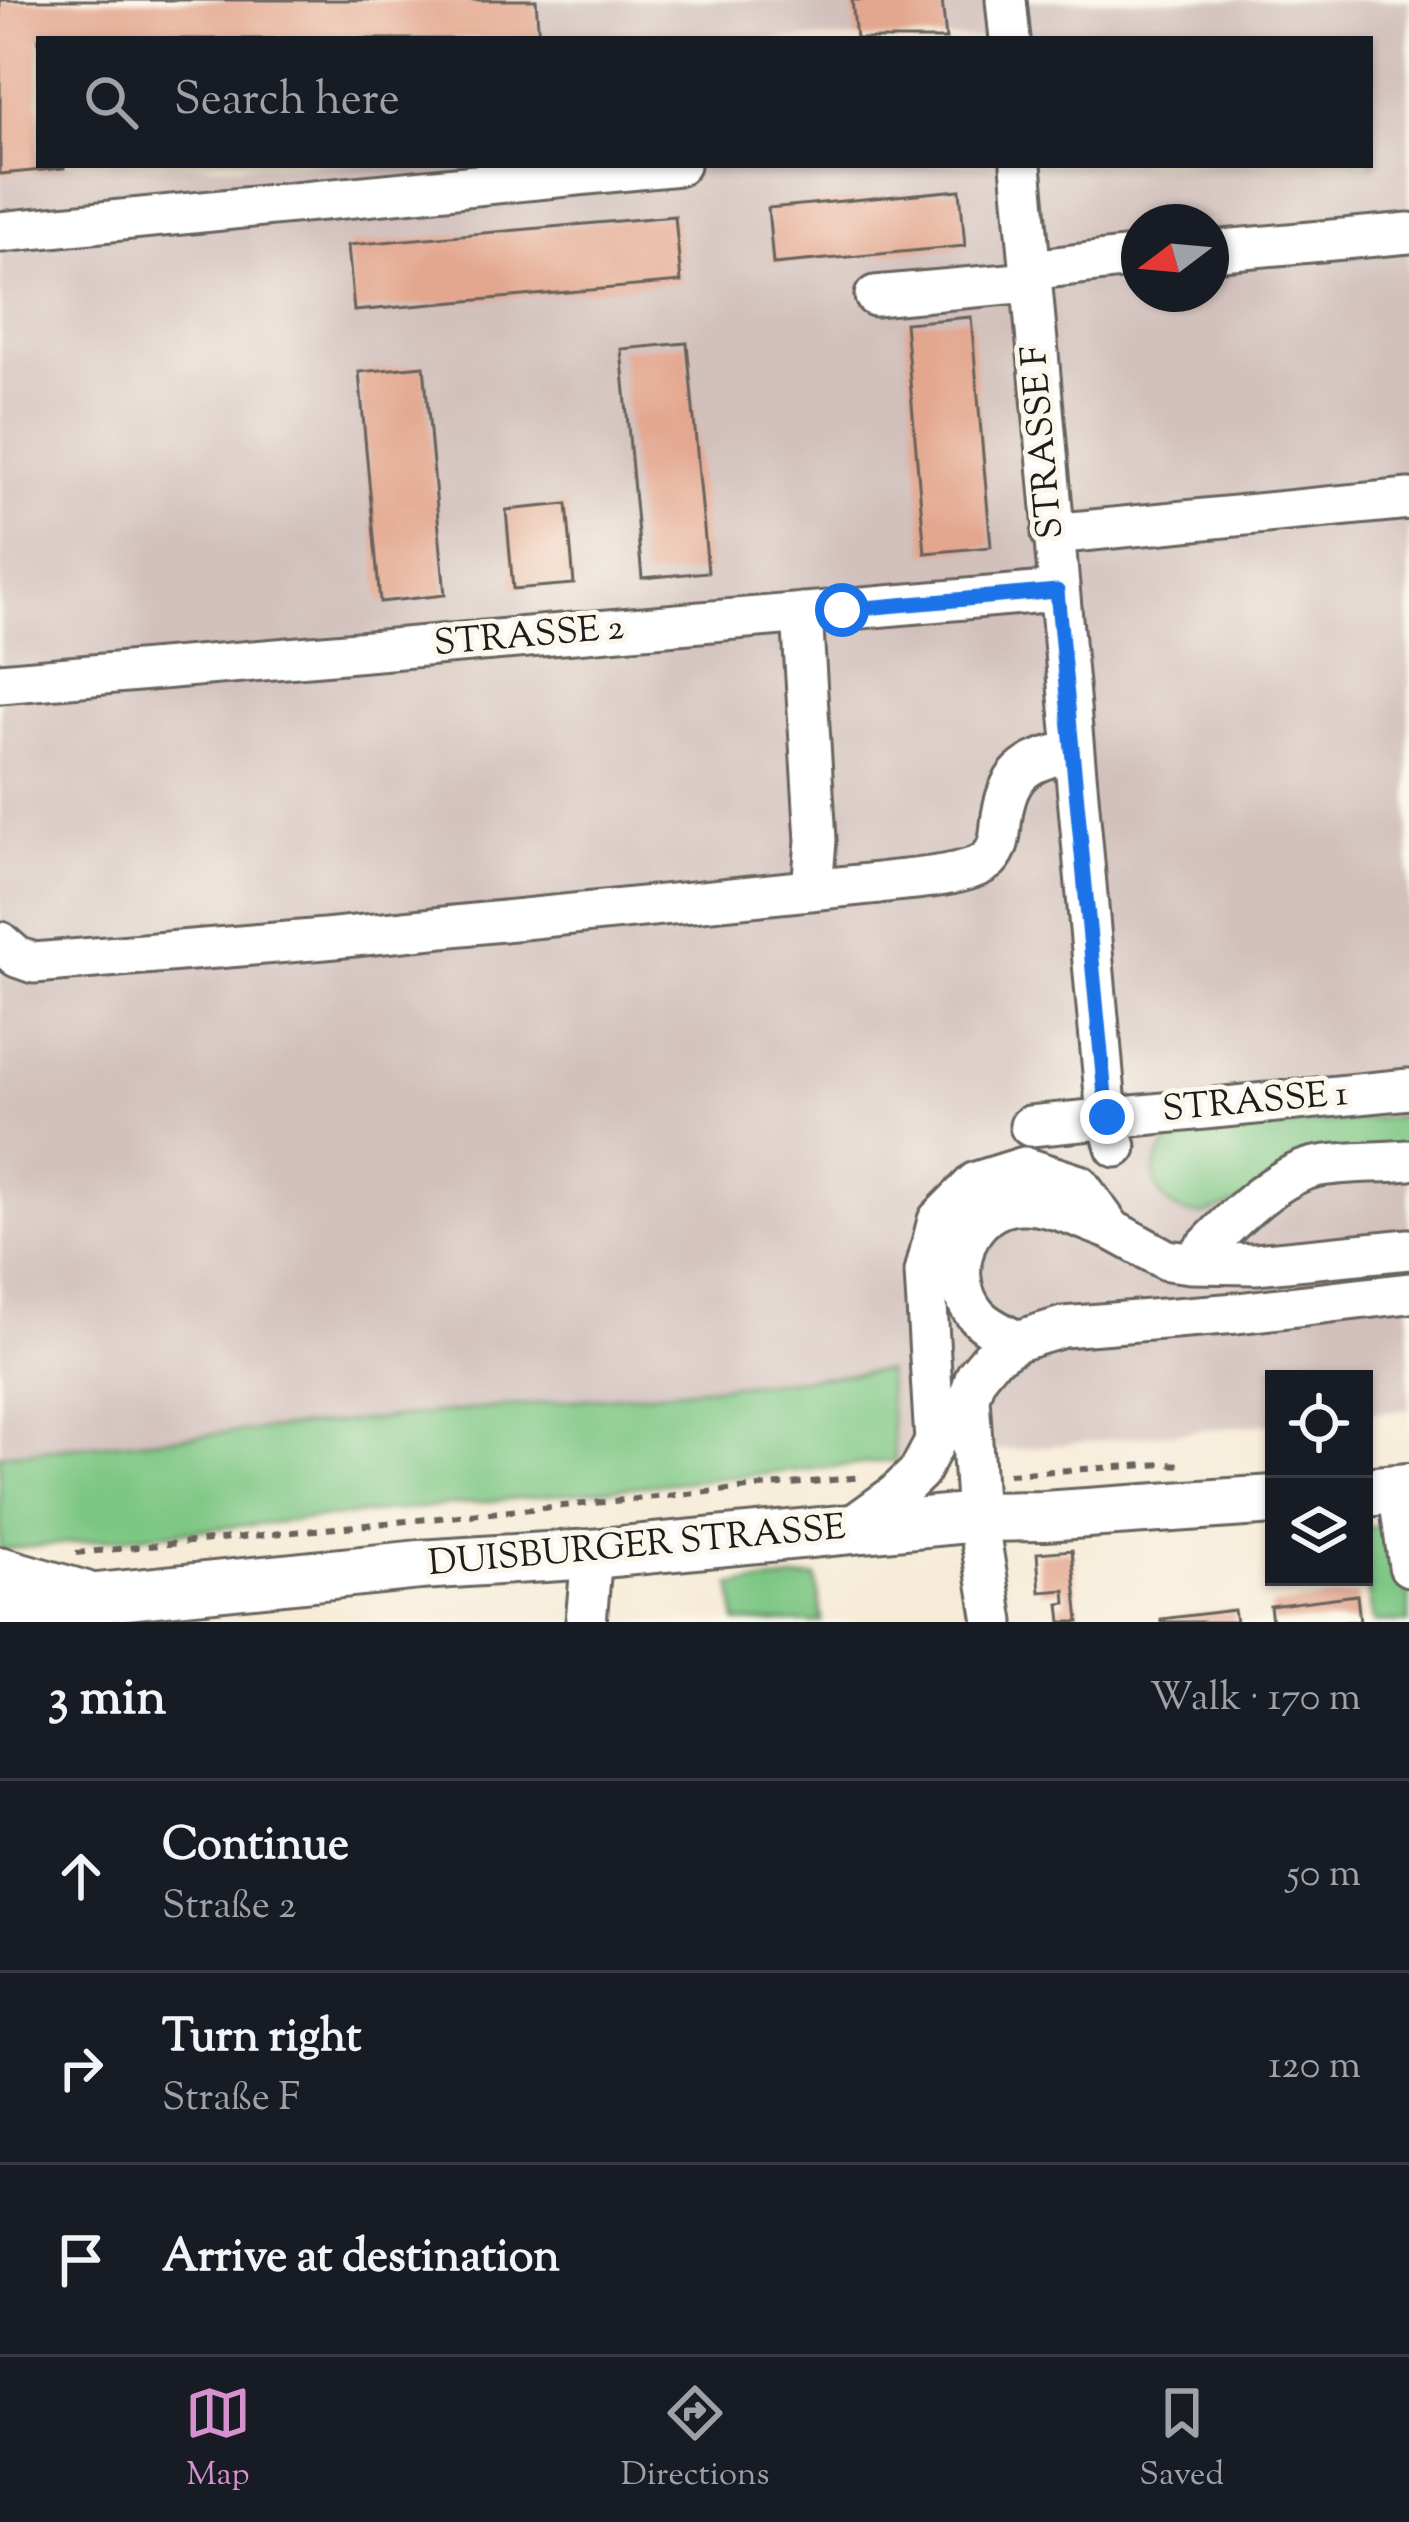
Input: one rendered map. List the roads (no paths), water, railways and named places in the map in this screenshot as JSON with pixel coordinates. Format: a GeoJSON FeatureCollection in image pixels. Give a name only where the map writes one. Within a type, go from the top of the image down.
{"type":"FeatureCollection","features":[{"type":"Feature","properties":{"kind":"highway"},"geometry":{"type":"LineString","coordinates":[[0,1576],[70,1592]]}},
{"type":"Feature","properties":{"kind":"main road","name":"DUISBURGER STRASSE"},"geometry":{"type":"LineString","coordinates":[[0,1608],[70,1592],[592,1554],[848,1529],[976,1496],[1044,1516],[1265,1501]]}},
{"type":"Feature","properties":{"kind":"street"},"geometry":{"type":"LineString","coordinates":[[1006,0],[1010,36]]}},
{"type":"Feature","properties":{"kind":"street"},"geometry":{"type":"LineString","coordinates":[[0,232],[649,168]]}},
{"type":"Feature","properties":{"kind":"street","name":"STRASSE F"},"geometry":{"type":"LineString","coordinates":[[1021,168],[1072,752],[1112,1132]]}},
{"type":"Feature","properties":{"kind":"street"},"geometry":{"type":"LineString","coordinates":[[1229,249],[1409,233]]}},
{"type":"Feature","properties":{"kind":"street"},"geometry":{"type":"LineString","coordinates":[[875,296],[1121,260]]}},
{"type":"Feature","properties":{"kind":"street"},"geometry":{"type":"LineString","coordinates":[[1052,534],[1409,499]]}},
{"type":"Feature","properties":{"kind":"street","name":"STRASSE 2"},"geometry":{"type":"LineString","coordinates":[[0,683],[1057,591]]}},
{"type":"Feature","properties":{"kind":"street"},"geometry":{"type":"LineString","coordinates":[[802,613],[816,840],[812,890]]}},
{"type":"Feature","properties":{"kind":"street"},"geometry":{"type":"LineString","coordinates":[[0,942],[17,957],[34,963],[349,937],[970,870],[988,860],[1000,842],[1003,802],[1023,768],[1043,757],[1072,752]]}},
{"type":"Feature","properties":{"kind":"street","name":"STRASSE 1"},"geometry":{"type":"LineString","coordinates":[[1030,1126],[1112,1132],[1409,1089]]}},
{"type":"Feature","properties":{"kind":"street"},"geometry":{"type":"LineString","coordinates":[[1191,1263],[1233,1218],[1290,1177],[1314,1168],[1409,1160]]}},
{"type":"Feature","properties":{"kind":"street"},"geometry":{"type":"LineString","coordinates":[[848,1529],[919,1472],[935,1442],[925,1272],[938,1220],[976,1182],[1024,1167],[1079,1185],[1112,1230]]}},
{"type":"Feature","properties":{"kind":"street"},"geometry":{"type":"LineString","coordinates":[[1016,1341],[976,1315],[962,1290],[960,1262],[968,1234],[988,1213],[1018,1204],[1045,1207],[1112,1230],[1167,1260],[1191,1263],[1255,1264],[1409,1249]]}},
{"type":"Feature","properties":{"kind":"street"},"geometry":{"type":"LineString","coordinates":[[994,1622],[976,1496],[969,1397],[976,1376],[990,1359],[1016,1341],[1063,1327],[1409,1293]]}},
{"type":"Feature","properties":{"kind":"street"},"geometry":{"type":"LineString","coordinates":[[1390,1490],[1409,1566]]}},
{"type":"Feature","properties":{"kind":"street"},"geometry":{"type":"LineString","coordinates":[[586,1622],[592,1554]]}}]}
